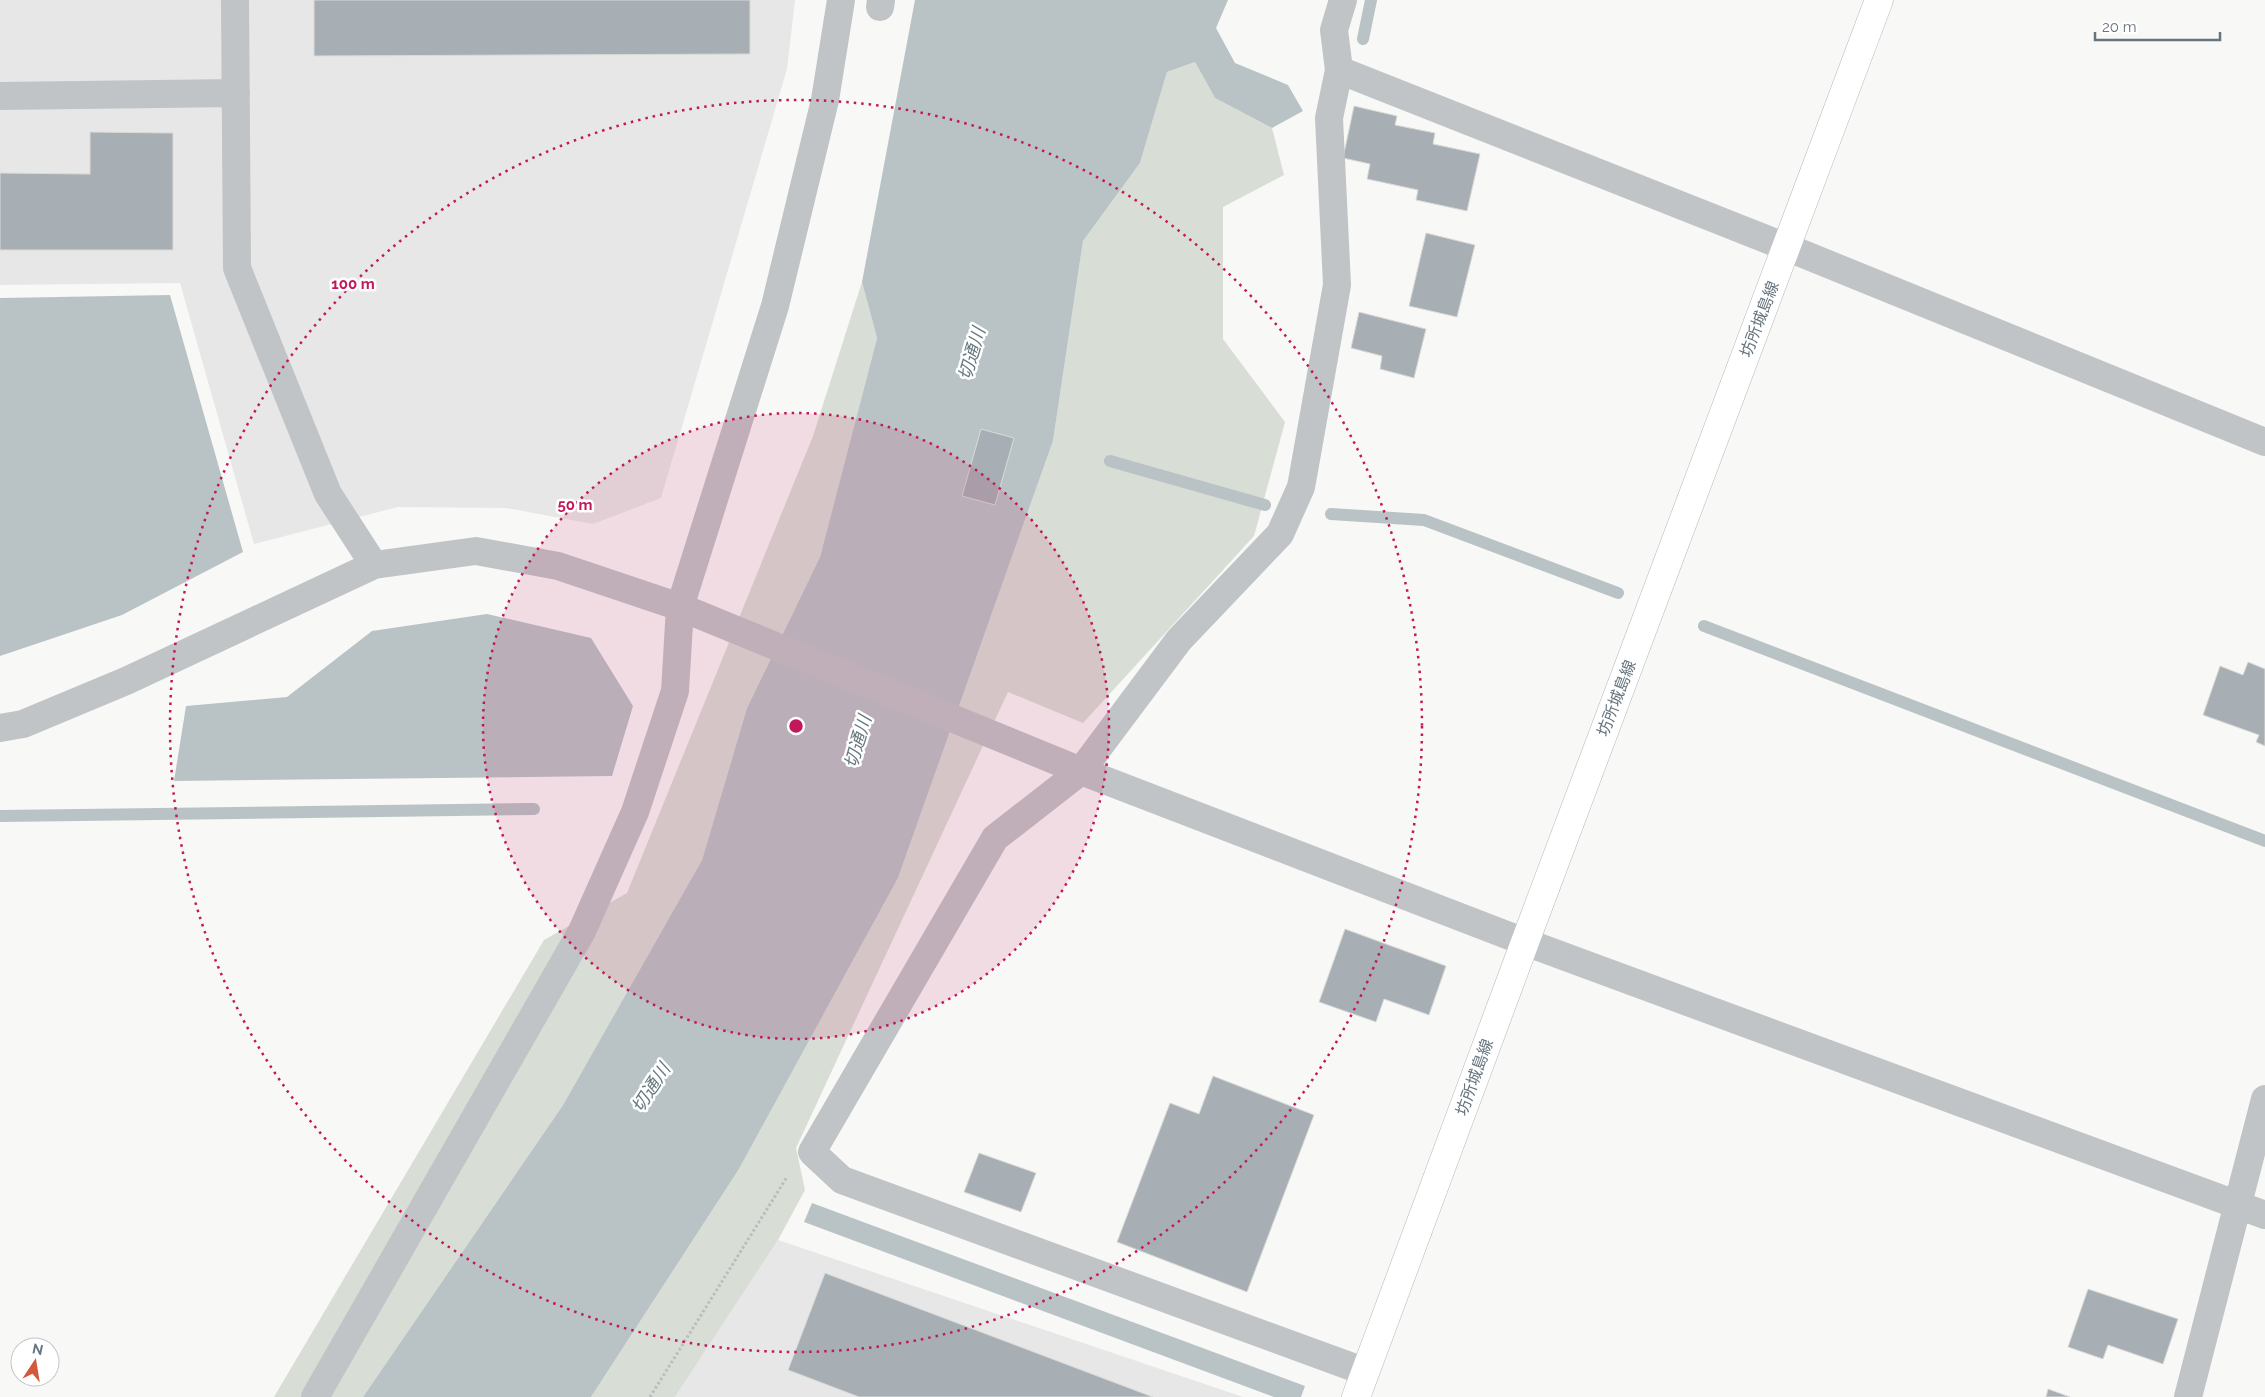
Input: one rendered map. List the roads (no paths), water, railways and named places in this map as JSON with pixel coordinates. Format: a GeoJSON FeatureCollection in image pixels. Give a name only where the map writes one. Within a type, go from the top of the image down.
{"type":"FeatureCollection","features":[{"type":"Feature","properties":{"kind":"main road","name":"坊所城島線"},"geometry":{"type":"LineString","coordinates":[[1361,1385],[1524,942],[1879,0]]}},
{"type":"Feature","properties":{"kind":"street"},"geometry":{"type":"LineString","coordinates":[[235,0],[238,268],[328,494],[374,564]]}},
{"type":"Feature","properties":{"kind":"street"},"geometry":{"type":"LineString","coordinates":[[315,1397],[582,931],[634,812],[674,691],[680,607],[775,306],[825,100],[841,0]]}},
{"type":"Feature","properties":{"kind":"street"},"geometry":{"type":"LineString","coordinates":[[1342,0],[1334,30],[1339,70],[1329,118],[1337,285],[1301,488],[1280,534],[1179,640],[1080,771],[995,838],[812,1152],[842,1180],[1361,1385]]}},
{"type":"Feature","properties":{"kind":"street"},"geometry":{"type":"LineString","coordinates":[[1339,70],[1786,247],[2265,442]]}},
{"type":"Feature","properties":{"kind":"street"},"geometry":{"type":"LineString","coordinates":[[0,96],[236,93]]}},
{"type":"Feature","properties":{"kind":"street"},"geometry":{"type":"LineString","coordinates":[[0,728],[23,724],[126,681],[374,564],[476,552],[558,566],[680,607],[1080,771],[1524,942],[2265,1215]]}},
{"type":"Feature","properties":{"kind":"street"},"geometry":{"type":"LineString","coordinates":[[2188,1397],[2265,1099]]}},
{"type":"Feature","properties":{"kind":"water","name":"切通川"},"geometry":{"type":"Polygon","coordinates":[[[915,0],[1228,0],[1216,28],[1235,63],[1288,85],[1303,111],[1272,128],[1215,98],[1195,62],[1167,72],[1140,163],[1083,241],[1053,441],[898,878],[739,1169],[591,1397],[363,1397],[563,1105],[702,860],[747,708],[820,557],[877,338],[862,282],[915,0]]]}},
{"type":"Feature","properties":{"kind":"water"},"geometry":{"type":"Polygon","coordinates":[[[170,295],[243,552],[122,615],[0,656],[0,298],[170,295]]]}},
{"type":"Feature","properties":{"kind":"water"},"geometry":{"type":"Polygon","coordinates":[[[487,614],[591,638],[633,706],[612,776],[174,781],[186,706],[287,697],[372,631],[487,614]]]}},
{"type":"Feature","properties":{"kind":"water"},"geometry":{"type":"Polygon","coordinates":[[[812,1203],[1305,1386],[1301,1397],[1274,1397],[804,1222],[812,1203]]]}},
{"type":"Feature","properties":{"kind":"waterway"},"geometry":{"type":"LineString","coordinates":[[1363,39],[1371,0]]}},
{"type":"Feature","properties":{"kind":"waterway"},"geometry":{"type":"LineString","coordinates":[[1110,461],[1265,505]]}},
{"type":"Feature","properties":{"kind":"waterway"},"geometry":{"type":"LineString","coordinates":[[1331,514],[1424,520],[1618,593]]}},
{"type":"Feature","properties":{"kind":"waterway"},"geometry":{"type":"LineString","coordinates":[[1704,626],[2265,841]]}},
{"type":"Feature","properties":{"kind":"waterway"},"geometry":{"type":"LineString","coordinates":[[0,816],[534,809]]}}]}
